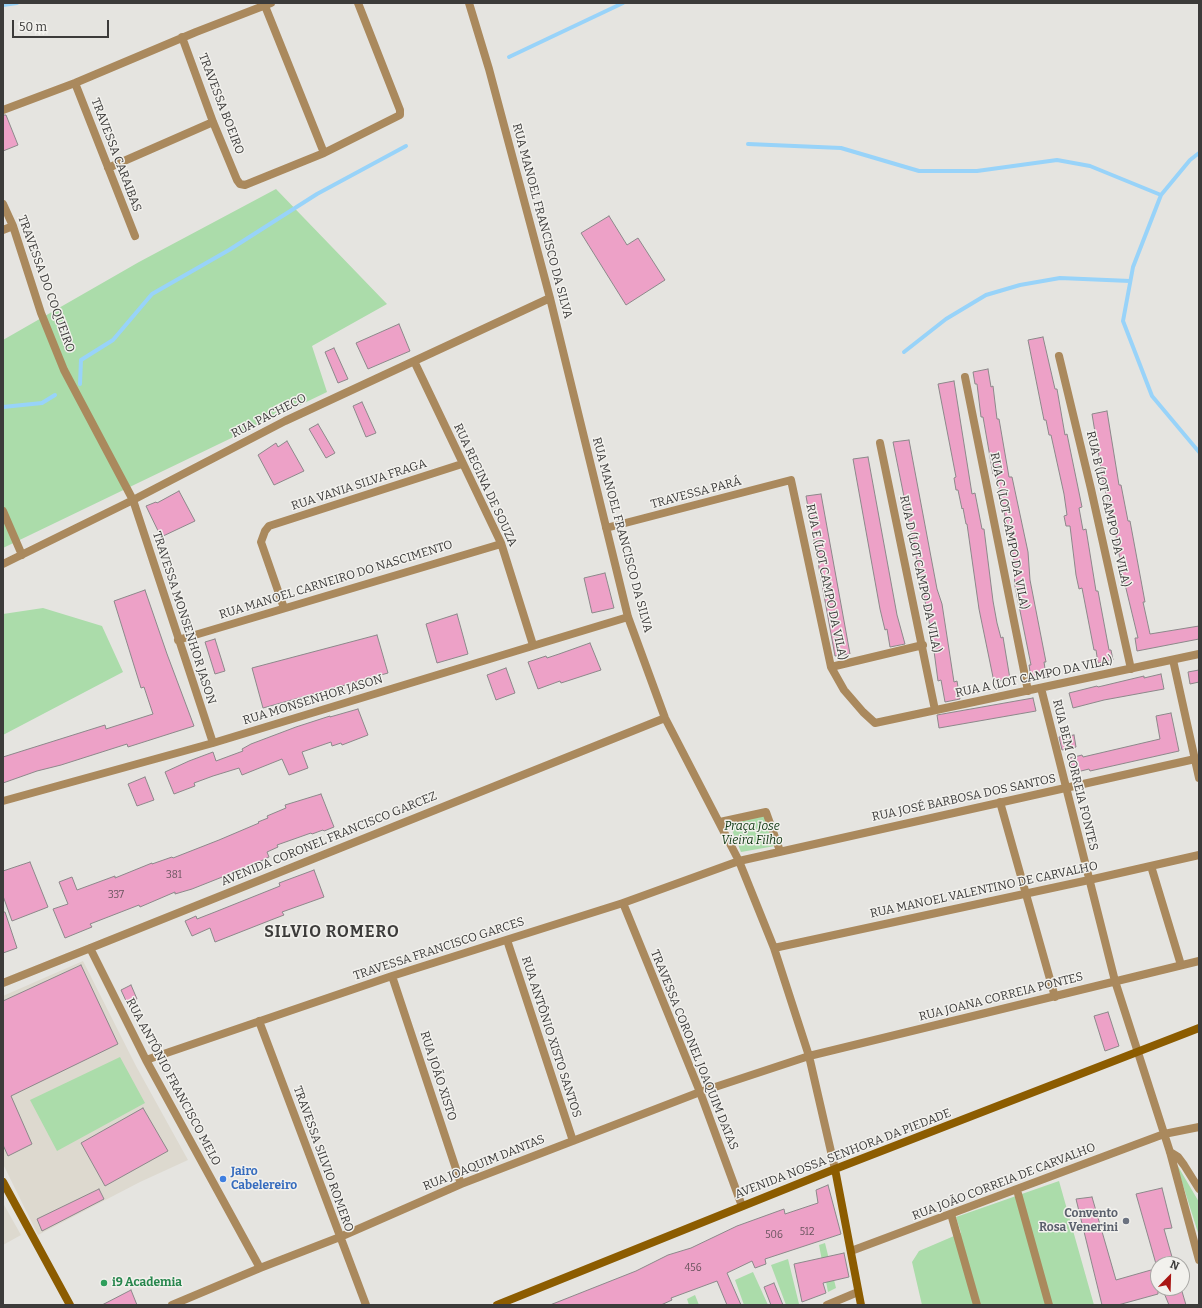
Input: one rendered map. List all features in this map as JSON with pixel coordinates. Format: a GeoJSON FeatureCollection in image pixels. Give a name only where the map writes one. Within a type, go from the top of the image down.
{"type":"FeatureCollection","features":[{"type":"Feature","properties":{"kind":"main road","name":"AVENIDA NOSSA SENHORA DA PIEDADE"},"geometry":{"type":"LineString","coordinates":[[497,1305],[835,1169],[1138,1053],[1199,1028]]}},
{"type":"Feature","properties":{"kind":"main road"},"geometry":{"type":"LineString","coordinates":[[835,1169],[861,1305]]}},
{"type":"Feature","properties":{"kind":"main road"},"geometry":{"type":"LineString","coordinates":[[3,1182],[70,1305]]}},
{"type":"Feature","properties":{"kind":"street"},"geometry":{"type":"LineString","coordinates":[[3,110],[75,83],[182,37],[268,4],[324,153],[399,116],[400,110],[358,3]]}},
{"type":"Feature","properties":{"kind":"street","name":"RUA MANOEL FRANCISCO DA SILVA"},"geometry":{"type":"LineString","coordinates":[[469,3],[489,69],[550,298],[628,617],[665,718],[739,861],[774,948],[809,1056],[835,1169]]}},
{"type":"Feature","properties":{"kind":"street","name":"TRAVESSA BOEIRO"},"geometry":{"type":"LineString","coordinates":[[182,37],[213,122],[240,184],[245,185],[324,153]]}},
{"type":"Feature","properties":{"kind":"street","name":"TRAVESSA CARAIBAS"},"geometry":{"type":"LineString","coordinates":[[75,83],[135,236]]}},
{"type":"Feature","properties":{"kind":"street"},"geometry":{"type":"LineString","coordinates":[[108,168],[213,122]]}},
{"type":"Feature","properties":{"kind":"street","name":"TRAVESSA DO COQUEIRO"},"geometry":{"type":"LineString","coordinates":[[3,204],[13,226],[41,313],[64,370],[133,500]]}},
{"type":"Feature","properties":{"kind":"street"},"geometry":{"type":"LineString","coordinates":[[3,230],[13,226]]}},
{"type":"Feature","properties":{"kind":"street","name":"RUA PACHECO"},"geometry":{"type":"LineString","coordinates":[[3,564],[133,500],[285,421],[550,298]]}},
{"type":"Feature","properties":{"kind":"street","name":"RUA B (LOT CAMPO DA VILA)"},"geometry":{"type":"LineString","coordinates":[[1060,356],[1092,489],[1131,669]]}},
{"type":"Feature","properties":{"kind":"street","name":"RUA REGINA DE SOUZA"},"geometry":{"type":"LineString","coordinates":[[414,361],[501,544],[533,645]]}},
{"type":"Feature","properties":{"kind":"street","name":"RUA C (LOT CAMPO DA VILA)"},"geometry":{"type":"LineString","coordinates":[[965,377],[1028,691]]}},
{"type":"Feature","properties":{"kind":"street","name":"RUA D (LOT CAMPO DA VILA)"},"geometry":{"type":"LineString","coordinates":[[880,443],[923,645],[935,710]]}},
{"type":"Feature","properties":{"kind":"street","name":"RUA VANIA SILVA FRAGA"},"geometry":{"type":"LineString","coordinates":[[284,608],[261,542],[265,531],[270,526],[462,464]]}},
{"type":"Feature","properties":{"kind":"street","name":"TRAVESSA PARÁ"},"geometry":{"type":"LineString","coordinates":[[606,528],[792,480]]}},
{"type":"Feature","properties":{"kind":"street","name":"RUA E (LOT CAMPO DA VILA)"},"geometry":{"type":"LineString","coordinates":[[792,480],[831,667],[844,690],[863,712],[875,723]]}},
{"type":"Feature","properties":{"kind":"street","name":"TRAVESSA MONSENHOR JASON"},"geometry":{"type":"LineString","coordinates":[[133,500],[213,743]]}},
{"type":"Feature","properties":{"kind":"street"},"geometry":{"type":"LineString","coordinates":[[3,511],[22,555]]}},
{"type":"Feature","properties":{"kind":"street","name":"RUA MANOEL CARNEIRO DO NASCIMENTO"},"geometry":{"type":"LineString","coordinates":[[178,640],[501,544]]}},
{"type":"Feature","properties":{"kind":"street","name":"RUA MONSENHOR JASON"},"geometry":{"type":"LineString","coordinates":[[3,801],[213,743],[628,617]]}},
{"type":"Feature","properties":{"kind":"street"},"geometry":{"type":"LineString","coordinates":[[831,667],[923,645]]}},
{"type":"Feature","properties":{"kind":"street","name":"RUA A (LOT CAMPO DA VILA)"},"geometry":{"type":"LineString","coordinates":[[875,723],[1199,654]]}},
{"type":"Feature","properties":{"kind":"street"},"geometry":{"type":"LineString","coordinates":[[1173,660],[1199,778]]}},
{"type":"Feature","properties":{"kind":"street","name":"RUA BEM CORREIA FONTES"},"geometry":{"type":"LineString","coordinates":[[1041,688],[1115,981],[1170,1152],[1199,1260]]}},
{"type":"Feature","properties":{"kind":"street","name":"AVENIDA CORONEL FRANCISCO GARCEZ"},"geometry":{"type":"LineString","coordinates":[[3,982],[665,718]]}},
{"type":"Feature","properties":{"kind":"street","name":"RUA JOSÉ BARBOSA DOS SANTOS"},"geometry":{"type":"LineString","coordinates":[[739,861],[780,850],[1195,759]]}},
{"type":"Feature","properties":{"kind":"street"},"geometry":{"type":"LineString","coordinates":[[1000,802],[1055,997]]}},
{"type":"Feature","properties":{"kind":"street"},"geometry":{"type":"LineString","coordinates":[[720,822],[766,812],[780,850]]}},
{"type":"Feature","properties":{"kind":"street","name":"RUA MANOEL VALENTINO DE CARVALHO"},"geometry":{"type":"LineString","coordinates":[[774,948],[1199,855]]}},
{"type":"Feature","properties":{"kind":"street","name":"TRAVESSA FRANCISCO GARCES"},"geometry":{"type":"LineString","coordinates":[[146,1060],[392,976],[623,903],[739,861]]}},
{"type":"Feature","properties":{"kind":"street"},"geometry":{"type":"LineString","coordinates":[[1151,866],[1181,965]]}},
{"type":"Feature","properties":{"kind":"street","name":"TRAVESSA CORONEL JOAQUIM DATAS"},"geometry":{"type":"LineString","coordinates":[[623,903],[700,1092],[742,1206]]}},
{"type":"Feature","properties":{"kind":"street","name":"RUA ANTÔNIO XISTO SANTOS"},"geometry":{"type":"LineString","coordinates":[[507,940],[573,1141]]}},
{"type":"Feature","properties":{"kind":"street","name":"RUA ANTÔNIO FRANCISCO MELO"},"geometry":{"type":"LineString","coordinates":[[90,948],[146,1060],[260,1268]]}},
{"type":"Feature","properties":{"kind":"street","name":"RUA JOANA CORREIA PONTES"},"geometry":{"type":"LineString","coordinates":[[809,1056],[1199,961]]}},
{"type":"Feature","properties":{"kind":"street","name":"RUA JOÃO XISTO"},"geometry":{"type":"LineString","coordinates":[[392,976],[461,1184]]}},
{"type":"Feature","properties":{"kind":"street","name":"TRAVESSA SILVIO ROMERO"},"geometry":{"type":"LineString","coordinates":[[259,1021],[366,1305]]}},
{"type":"Feature","properties":{"kind":"street","name":"RUA JOAQUIM DANTAS"},"geometry":{"type":"LineString","coordinates":[[172,1305],[260,1268],[340,1237],[461,1184],[700,1092],[809,1056]]}},
{"type":"Feature","properties":{"kind":"street","name":"RUA JOÃO CORREIA DE CARVALHO"},"geometry":{"type":"LineString","coordinates":[[851,1251],[1164,1134],[1199,1127]]}},
{"type":"Feature","properties":{"kind":"street"},"geometry":{"type":"LineString","coordinates":[[1170,1152],[1178,1157],[1199,1188]]}},
{"type":"Feature","properties":{"kind":"street"},"geometry":{"type":"LineString","coordinates":[[1017,1190],[1049,1305]]}},
{"type":"Feature","properties":{"kind":"street"},"geometry":{"type":"LineString","coordinates":[[951,1214],[977,1305]]}},
{"type":"Feature","properties":{"kind":"street"},"geometry":{"type":"LineString","coordinates":[[827,1305],[858,1292]]}},
{"type":"Feature","properties":{"kind":"shaded area"},"geometry":{"type":"Polygon","coordinates":[[[83,961],[136,1066],[188,1160],[140,1182],[38,1235],[3,1164],[3,996],[83,961]]]}},
{"type":"Feature","properties":{"kind":"shaded area"},"geometry":{"type":"Polygon","coordinates":[[[3,1203],[21,1235],[3,1245],[3,1203]]]}},
{"type":"Feature","properties":{"kind":"green space"},"geometry":{"type":"Polygon","coordinates":[[[276,189],[387,304],[312,346],[327,392],[3,548],[3,340],[139,262],[276,189]]]}},
{"type":"Feature","properties":{"kind":"green space"},"geometry":{"type":"Polygon","coordinates":[[[43,608],[102,626],[123,672],[3,735],[3,614],[43,608]]]}},
{"type":"Feature","properties":{"kind":"green space","name":"Praça Jose Vieira Filho"},"geometry":{"type":"Polygon","coordinates":[[[764,816],[775,846],[741,852],[729,823],[764,816]]]}},
{"type":"Feature","properties":{"kind":"green space"},"geometry":{"type":"Polygon","coordinates":[[[120,1057],[145,1103],[57,1151],[30,1100],[120,1057]]]}},
{"type":"Feature","properties":{"kind":"green space"},"geometry":{"type":"Polygon","coordinates":[[[1176,1163],[1199,1202],[1199,1236],[1176,1163]]]}},
{"type":"Feature","properties":{"kind":"green space"},"geometry":{"type":"Polygon","coordinates":[[[1059,1181],[1094,1305],[922,1305],[912,1262],[919,1251],[961,1233],[956,1217],[1059,1181]]]}},
{"type":"Feature","properties":{"kind":"green space"},"geometry":{"type":"Polygon","coordinates":[[[825,1243],[836,1288],[828,1292],[819,1245],[825,1243]]]}},
{"type":"Feature","properties":{"kind":"green space"},"geometry":{"type":"Polygon","coordinates":[[[788,1259],[799,1304],[797,1305],[786,1305],[771,1265],[788,1259]]]}},
{"type":"Feature","properties":{"kind":"green space"},"geometry":{"type":"Polygon","coordinates":[[[753,1272],[768,1305],[744,1305],[735,1280],[753,1272]]]}},
{"type":"Feature","properties":{"kind":"green space"},"geometry":{"type":"Polygon","coordinates":[[[695,1295],[699,1305],[689,1305],[687,1299],[695,1295]]]}},
{"type":"Feature","properties":{"kind":"building"},"geometry":{"type":"Polygon","coordinates":[[[3,115],[6,115],[18,145],[3,151],[3,115]]]}},
{"type":"Feature","properties":{"kind":"building"},"geometry":{"type":"Polygon","coordinates":[[[609,216],[627,245],[638,238],[665,280],[626,305],[581,233],[609,216]]]}},
{"type":"Feature","properties":{"kind":"building"},"geometry":{"type":"Polygon","coordinates":[[[399,324],[410,351],[368,369],[356,343],[399,324]]]}},
{"type":"Feature","properties":{"kind":"building"},"geometry":{"type":"Polygon","coordinates":[[[1043,337],[1055,389],[1057,389],[1065,435],[1067,434],[1082,507],[1079,508],[1083,530],[1086,529],[1096,591],[1098,591],[1109,650],[1111,650],[1113,660],[1098,663],[1082,588],[1079,589],[1070,526],[1066,526],[1064,516],[1067,515],[1064,494],[1051,435],[1049,435],[1046,420],[1044,420],[1028,340],[1043,337]]]}},
{"type":"Feature","properties":{"kind":"building"},"geometry":{"type":"Polygon","coordinates":[[[334,348],[348,379],[338,383],[325,352],[334,348]]]}},
{"type":"Feature","properties":{"kind":"building"},"geometry":{"type":"Polygon","coordinates":[[[988,369],[991,387],[993,386],[997,419],[999,419],[1009,477],[1012,477],[1028,552],[1030,580],[1046,662],[1044,662],[1046,675],[1031,678],[1029,665],[1031,665],[1015,586],[1014,572],[1016,572],[1012,549],[996,474],[993,474],[983,417],[981,417],[977,384],[975,384],[973,372],[988,369]]]}},
{"type":"Feature","properties":{"kind":"building"},"geometry":{"type":"Polygon","coordinates":[[[954,381],[972,494],[975,493],[982,529],[984,529],[993,601],[1001,638],[1003,637],[1010,679],[994,682],[979,609],[967,524],[958,490],[956,490],[954,478],[956,477],[938,384],[954,381]]]}},
{"type":"Feature","properties":{"kind":"building"},"geometry":{"type":"Polygon","coordinates":[[[362,402],[376,433],[366,437],[353,406],[362,402]]]}},
{"type":"Feature","properties":{"kind":"building"},"geometry":{"type":"Polygon","coordinates":[[[1107,411],[1119,485],[1121,485],[1128,521],[1130,521],[1145,602],[1143,602],[1150,634],[1199,626],[1199,639],[1137,651],[1135,638],[1138,638],[1122,572],[1113,518],[1112,519],[1103,481],[1092,414],[1107,411]]]}},
{"type":"Feature","properties":{"kind":"building"},"geometry":{"type":"Polygon","coordinates":[[[318,424],[335,453],[326,458],[309,429],[318,424]]]}},
{"type":"Feature","properties":{"kind":"building"},"geometry":{"type":"Polygon","coordinates":[[[909,440],[937,589],[942,604],[954,682],[957,681],[960,699],[945,702],[941,680],[938,681],[932,636],[893,442],[909,440]]]}},
{"type":"Feature","properties":{"kind":"building"},"geometry":{"type":"Polygon","coordinates":[[[287,441],[304,471],[274,485],[258,455],[276,443],[278,447],[287,441]]]}},
{"type":"Feature","properties":{"kind":"building"},"geometry":{"type":"Polygon","coordinates":[[[868,457],[897,615],[905,644],[890,647],[887,629],[885,630],[880,609],[853,459],[868,457]]]}},
{"type":"Feature","properties":{"kind":"building"},"geometry":{"type":"Polygon","coordinates":[[[179,491],[195,521],[161,537],[146,506],[156,502],[157,503],[179,491]]]}},
{"type":"Feature","properties":{"kind":"building"},"geometry":{"type":"Polygon","coordinates":[[[821,494],[850,654],[835,656],[806,496],[821,494]]]}},
{"type":"Feature","properties":{"kind":"building"},"geometry":{"type":"Polygon","coordinates":[[[605,573],[614,608],[592,613],[584,578],[605,573]]]}},
{"type":"Feature","properties":{"kind":"building"},"geometry":{"type":"Polygon","coordinates":[[[145,590],[194,726],[128,747],[127,744],[37,771],[3,783],[3,757],[105,725],[106,729],[153,714],[144,687],[141,688],[114,601],[145,590]]]}},
{"type":"Feature","properties":{"kind":"building"},"geometry":{"type":"Polygon","coordinates":[[[457,614],[468,654],[437,663],[426,624],[457,614]]]}},
{"type":"Feature","properties":{"kind":"building"},"geometry":{"type":"Polygon","coordinates":[[[377,635],[388,673],[263,708],[252,668],[377,635]]]}},
{"type":"Feature","properties":{"kind":"building"},"geometry":{"type":"Polygon","coordinates":[[[215,639],[225,671],[215,674],[205,642],[215,639]]]}},
{"type":"Feature","properties":{"kind":"building"},"geometry":{"type":"Polygon","coordinates":[[[590,643],[601,670],[561,683],[560,681],[538,689],[528,662],[546,656],[547,658],[590,643]]]}},
{"type":"Feature","properties":{"kind":"building"},"geometry":{"type":"Polygon","coordinates":[[[506,668],[515,693],[496,700],[487,675],[506,668]]]}},
{"type":"Feature","properties":{"kind":"building"},"geometry":{"type":"Polygon","coordinates":[[[1199,670],[1199,682],[1190,684],[1188,672],[1199,670]]]}},
{"type":"Feature","properties":{"kind":"building"},"geometry":{"type":"Polygon","coordinates":[[[1161,674],[1164,689],[1104,700],[1073,708],[1069,693],[1144,676],[1144,678],[1161,674]]]}},
{"type":"Feature","properties":{"kind":"building"},"geometry":{"type":"Polygon","coordinates":[[[1033,698],[1036,711],[939,728],[937,715],[1033,698]]]}},
{"type":"Feature","properties":{"kind":"building"},"geometry":{"type":"Polygon","coordinates":[[[358,709],[368,735],[342,745],[341,743],[332,746],[331,742],[302,752],[308,768],[289,775],[282,759],[242,775],[239,768],[213,776],[194,783],[195,786],[174,794],[165,772],[213,752],[216,761],[243,751],[242,749],[251,744],[296,727],[358,709]]]}},
{"type":"Feature","properties":{"kind":"building"},"geometry":{"type":"Polygon","coordinates":[[[1171,713],[1179,751],[1090,771],[1089,769],[1073,773],[1070,758],[1082,755],[1083,757],[1160,739],[1156,716],[1171,713]]]}},
{"type":"Feature","properties":{"kind":"building"},"geometry":{"type":"Polygon","coordinates":[[[1074,735],[1076,747],[1062,750],[1059,737],[1074,735]]]}},
{"type":"Feature","properties":{"kind":"building"},"geometry":{"type":"Polygon","coordinates":[[[145,777],[154,800],[137,806],[128,784],[145,777]]]}},
{"type":"Feature","properties":{"kind":"building"},"geometry":{"type":"Polygon","coordinates":[[[321,794],[334,827],[324,831],[311,833],[277,845],[278,847],[267,852],[269,857],[255,864],[192,889],[175,894],[175,892],[140,907],[139,905],[90,924],[92,927],[65,938],[53,909],[68,904],[59,882],[72,877],[77,890],[115,876],[115,878],[152,863],[172,857],[173,858],[219,840],[259,823],[258,822],[268,818],[267,816],[286,808],[285,805],[321,794]]]}},
{"type":"Feature","properties":{"kind":"building"},"geometry":{"type":"Polygon","coordinates":[[[30,862],[48,907],[12,921],[3,896],[3,871],[30,862]]]}},
{"type":"Feature","properties":{"kind":"building"},"geometry":{"type":"Polygon","coordinates":[[[314,870],[324,897],[282,912],[284,915],[215,942],[210,928],[192,936],[185,921],[196,916],[197,919],[215,912],[280,886],[279,883],[314,870]]]}},
{"type":"Feature","properties":{"kind":"building"},"geometry":{"type":"Polygon","coordinates":[[[3,912],[5,912],[17,948],[3,953],[3,912]]]}},
{"type":"Feature","properties":{"kind":"building"},"geometry":{"type":"Polygon","coordinates":[[[81,965],[118,1044],[11,1096],[32,1144],[8,1156],[3,1145],[3,1001],[81,965]]]}},
{"type":"Feature","properties":{"kind":"building"},"geometry":{"type":"Polygon","coordinates":[[[131,985],[137,999],[127,1003],[121,990],[131,985]]]}},
{"type":"Feature","properties":{"kind":"building"},"geometry":{"type":"Polygon","coordinates":[[[1108,1012],[1119,1046],[1105,1051],[1094,1016],[1108,1012]]]}},
{"type":"Feature","properties":{"kind":"building"},"geometry":{"type":"Polygon","coordinates":[[[143,1108],[168,1151],[105,1186],[81,1143],[143,1108]]]}},
{"type":"Feature","properties":{"kind":"building"},"geometry":{"type":"Polygon","coordinates":[[[828,1185],[841,1234],[765,1259],[766,1264],[755,1268],[752,1261],[727,1273],[741,1305],[727,1305],[717,1281],[671,1298],[672,1300],[661,1305],[550,1305],[636,1271],[668,1255],[691,1248],[737,1226],[784,1209],[785,1214],[818,1203],[816,1190],[828,1185]]]}},
{"type":"Feature","properties":{"kind":"building"},"geometry":{"type":"Polygon","coordinates":[[[1162,1188],[1172,1228],[1164,1229],[1172,1256],[1154,1256],[1136,1194],[1162,1188]]]}},
{"type":"Feature","properties":{"kind":"building"},"geometry":{"type":"Polygon","coordinates":[[[99,1189],[104,1199],[42,1231],[37,1219],[99,1189]]]}},
{"type":"Feature","properties":{"kind":"building"},"geometry":{"type":"Polygon","coordinates":[[[1092,1197],[1116,1280],[1150,1270],[1151,1296],[1118,1305],[1102,1305],[1076,1199],[1092,1197]]]}},
{"type":"Feature","properties":{"kind":"building"},"geometry":{"type":"Polygon","coordinates":[[[844,1253],[849,1277],[823,1283],[826,1293],[802,1302],[794,1264],[844,1253]]]}},
{"type":"Feature","properties":{"kind":"building"},"geometry":{"type":"Polygon","coordinates":[[[774,1283],[783,1305],[771,1305],[764,1287],[774,1283]]]}},
{"type":"Feature","properties":{"kind":"building"},"geometry":{"type":"Polygon","coordinates":[[[131,1290],[137,1305],[102,1305],[131,1290]]]}},
{"type":"Feature","properties":{"kind":"building"},"geometry":{"type":"Polygon","coordinates":[[[1165,1296],[1183,1296],[1186,1305],[1169,1305],[1165,1296]]]}},
{"type":"Feature","properties":{"kind":"waterway"},"geometry":{"type":"LineString","coordinates":[[3,5],[17,3]]}},
{"type":"Feature","properties":{"kind":"waterway"},"geometry":{"type":"LineString","coordinates":[[509,57],[623,3]]}},
{"type":"Feature","properties":{"kind":"waterway"},"geometry":{"type":"LineString","coordinates":[[748,144],[841,148],[919,171],[977,171],[1057,160],[1090,166],[1161,195]]}},
{"type":"Feature","properties":{"kind":"waterway"},"geometry":{"type":"LineString","coordinates":[[80,384],[81,360],[113,340],[152,294],[229,250],[317,194],[406,146]]}},
{"type":"Feature","properties":{"kind":"waterway"},"geometry":{"type":"LineString","coordinates":[[1199,153],[1190,160],[1161,195],[1133,267],[1123,321],[1152,396],[1199,452]]}},
{"type":"Feature","properties":{"kind":"waterway"},"geometry":{"type":"LineString","coordinates":[[904,352],[946,319],[986,295],[1020,285],[1060,278],[1130,281]]}},
{"type":"Feature","properties":{"kind":"waterway"},"geometry":{"type":"LineString","coordinates":[[3,407],[42,403],[55,395]]}},
{"type":"Feature","properties":{"kind":"place","name":"Jairo Cabelereiro"},"geometry":{"type":"Point","coordinates":[223,1179]}},
{"type":"Feature","properties":{"kind":"place","name":"Convento Rosa Venerini"},"geometry":{"type":"Point","coordinates":[1126,1221]}},
{"type":"Feature","properties":{"kind":"place","name":"i9 Academia"},"geometry":{"type":"Point","coordinates":[104,1283]}},
{"type":"Feature","properties":{"kind":"district","name":"SILVIO ROMERO"},"geometry":{"type":"Point","coordinates":[332,933]}}]}
